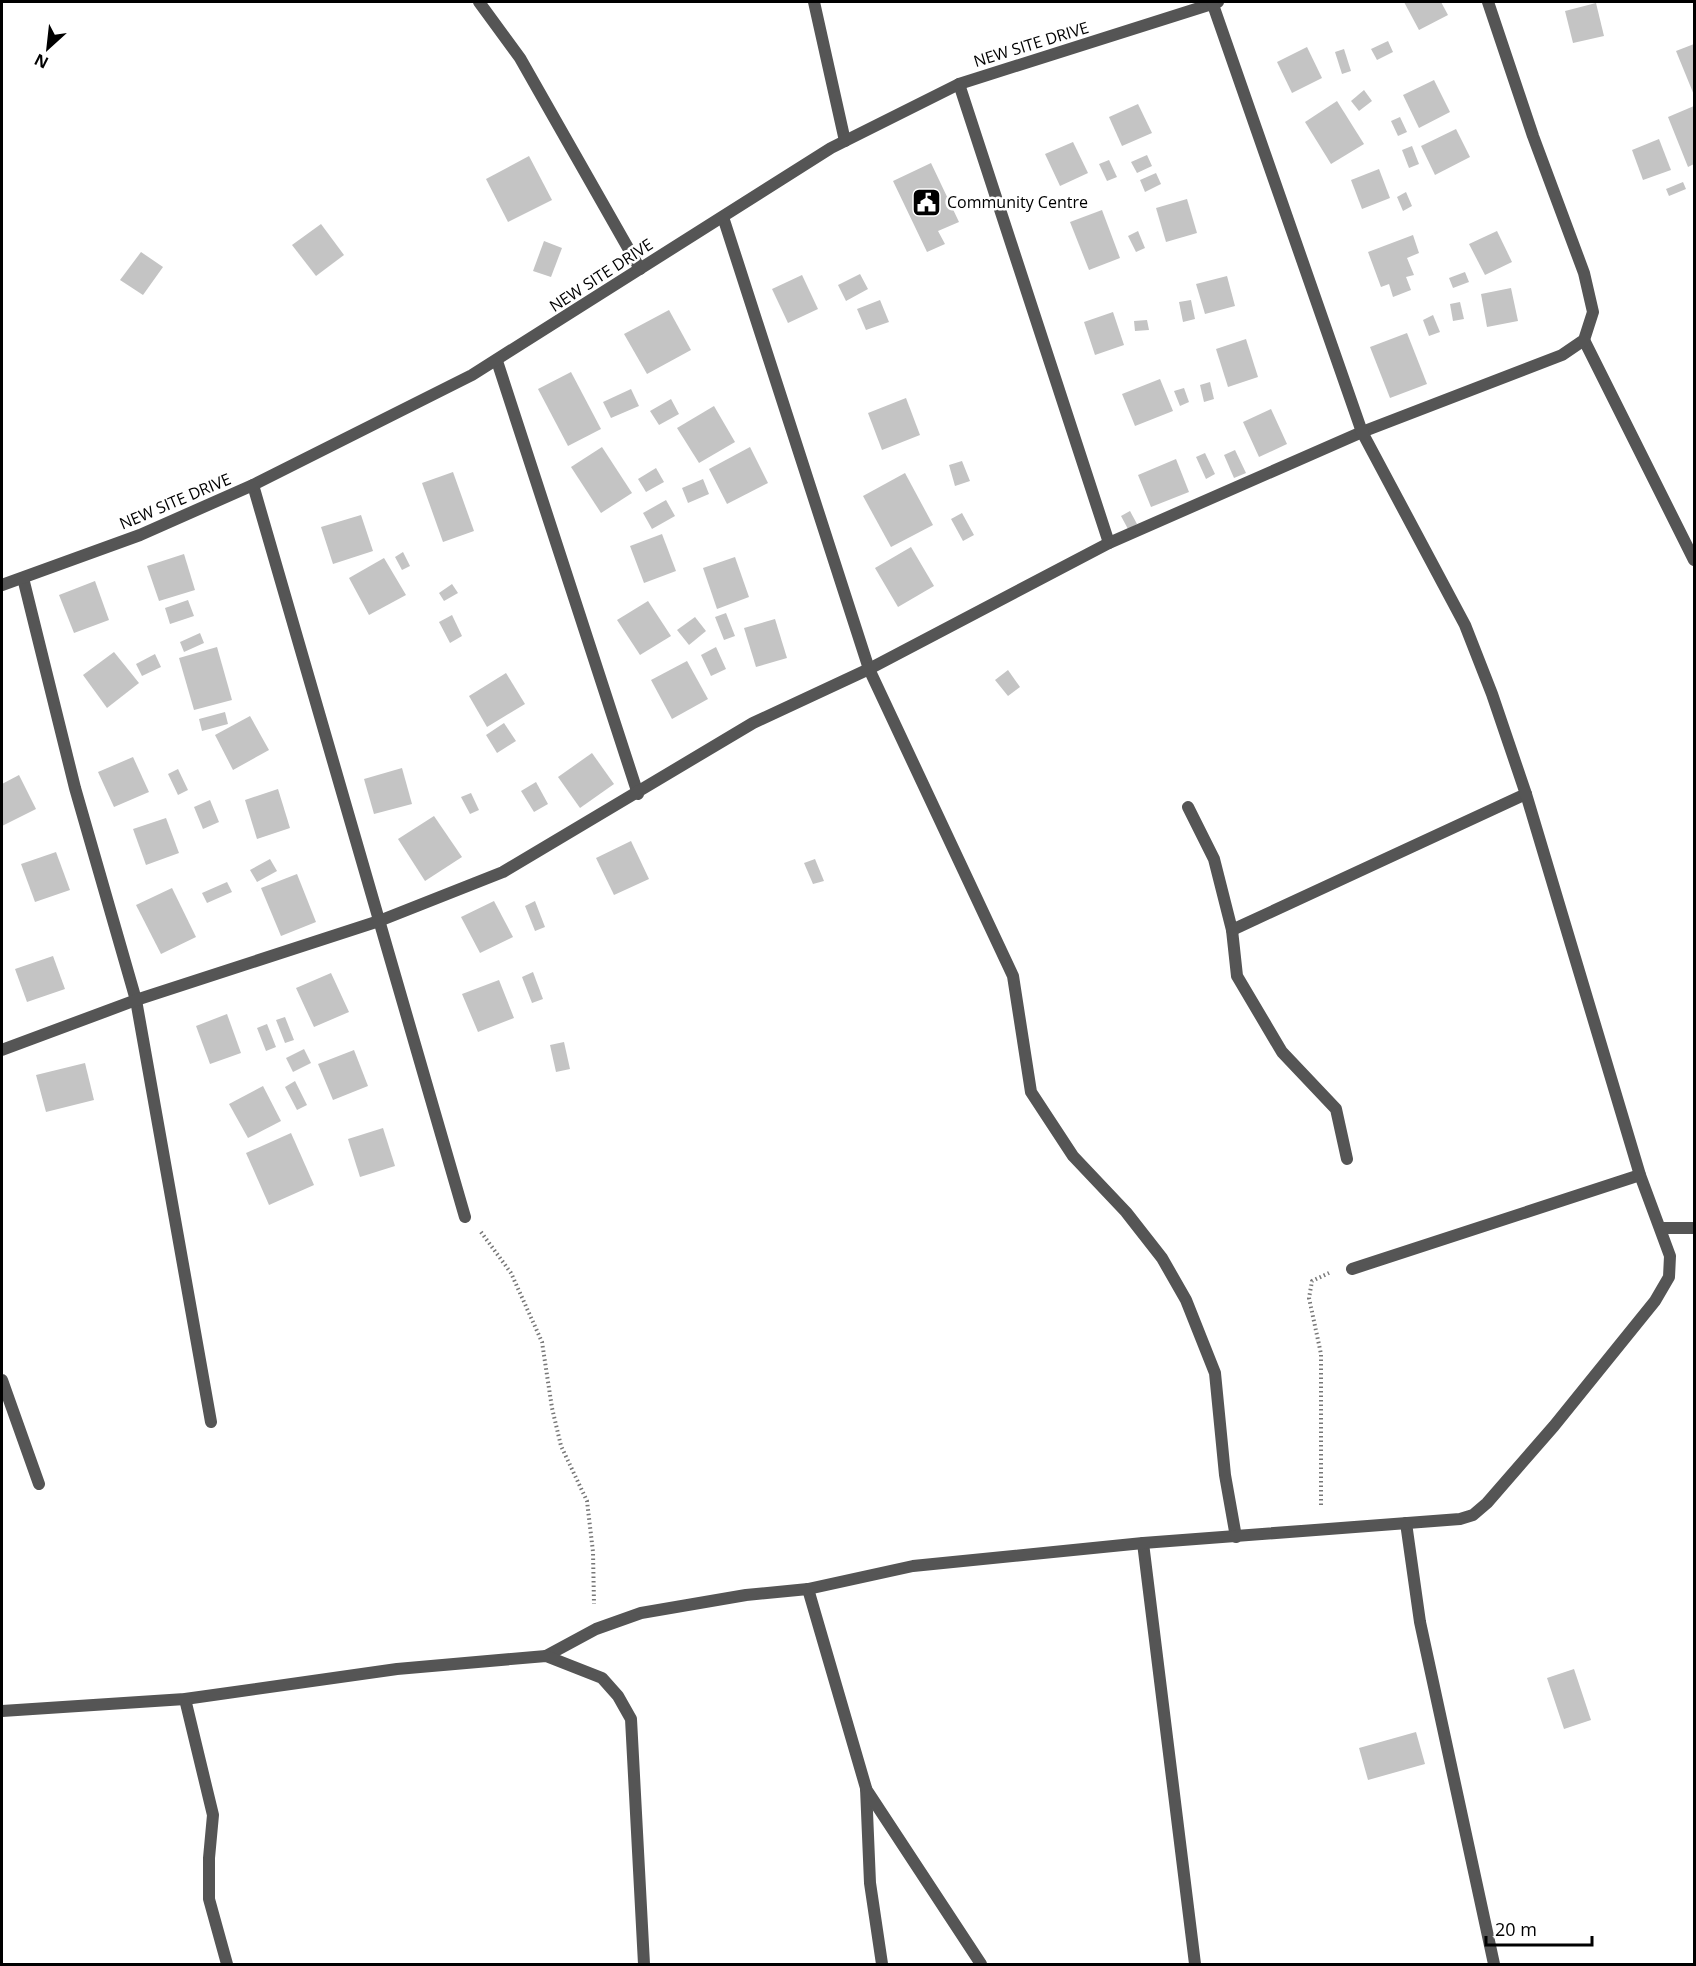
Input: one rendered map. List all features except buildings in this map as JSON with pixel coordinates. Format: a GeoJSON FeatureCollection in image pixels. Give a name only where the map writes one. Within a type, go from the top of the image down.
{"type":"FeatureCollection","features":[{"type":"Feature","properties":{"kind":"street"},"geometry":{"type":"LineString","coordinates":[[479,2],[520,58],[640,269]]}},
{"type":"Feature","properties":{"kind":"street"},"geometry":{"type":"LineString","coordinates":[[814,2],[845,141]]}},
{"type":"Feature","properties":{"kind":"street"},"geometry":{"type":"LineString","coordinates":[[2,1711],[185,1699],[397,1669],[546,1656],[596,1629],[641,1614],[746,1595],[808,1589],[913,1566],[1143,1543],[1460,1519],[1473,1515],[1487,1503],[1547,1434],[1655,1301],[1670,1276],[1670,1256],[1662,1228],[1640,1174],[1526,794],[1466,625],[1362,432],[1215,2]]}},
{"type":"Feature","properties":{"kind":"street","name":"NEW SITE DRIVE"},"geometry":{"type":"LineString","coordinates":[[2,585],[140,535],[254,485],[497,361],[845,141],[959,84],[1215,2]]}},
{"type":"Feature","properties":{"kind":"street"},"geometry":{"type":"LineString","coordinates":[[2,1050],[136,1000],[263,961],[378,921],[503,872],[638,794],[753,723],[869,669],[1109,543],[1362,432],[1563,355],[1584,340],[1593,312],[1584,273],[1533,136],[1488,2]]}},
{"type":"Feature","properties":{"kind":"street"},"geometry":{"type":"LineString","coordinates":[[959,84],[1109,543]]}},
{"type":"Feature","properties":{"kind":"street"},"geometry":{"type":"LineString","coordinates":[[723,217],[869,669],[1013,976],[1031,1092],[1073,1156],[1126,1212],[1161,1258],[1186,1300],[1215,1373],[1225,1475],[1236,1537]]}},
{"type":"Feature","properties":{"kind":"street"},"geometry":{"type":"LineString","coordinates":[[1584,340],[1695,560]]}},
{"type":"Feature","properties":{"kind":"street"},"geometry":{"type":"LineString","coordinates":[[497,361],[638,794]]}},
{"type":"Feature","properties":{"kind":"street"},"geometry":{"type":"LineString","coordinates":[[254,485],[465,1217]]}},
{"type":"Feature","properties":{"kind":"street"},"geometry":{"type":"LineString","coordinates":[[23,578],[75,788],[136,1000],[211,1422]]}},
{"type":"Feature","properties":{"kind":"street"},"geometry":{"type":"LineString","coordinates":[[1232,930],[1526,794]]}},
{"type":"Feature","properties":{"kind":"street"},"geometry":{"type":"LineString","coordinates":[[1188,807],[1214,859],[1232,930],[1237,976],[1282,1052],[1336,1109],[1347,1159]]}},
{"type":"Feature","properties":{"kind":"street"},"geometry":{"type":"LineString","coordinates":[[1352,1269],[1640,1174]]}},
{"type":"Feature","properties":{"kind":"street"},"geometry":{"type":"LineString","coordinates":[[1662,1228],[1695,1228]]}},
{"type":"Feature","properties":{"kind":"street"},"geometry":{"type":"LineString","coordinates":[[2,1380],[39,1484]]}},
{"type":"Feature","properties":{"kind":"street"},"geometry":{"type":"LineString","coordinates":[[1406,1523],[1420,1622],[1494,1965]]}},
{"type":"Feature","properties":{"kind":"street"},"geometry":{"type":"LineString","coordinates":[[1143,1543],[1195,1965]]}},
{"type":"Feature","properties":{"kind":"street"},"geometry":{"type":"LineString","coordinates":[[808,1589],[866,1788],[870,1883],[882,1965]]}},
{"type":"Feature","properties":{"kind":"street"},"geometry":{"type":"LineString","coordinates":[[546,1656],[602,1678],[618,1696],[631,1719],[644,1965]]}},
{"type":"Feature","properties":{"kind":"street"},"geometry":{"type":"LineString","coordinates":[[185,1699],[213,1815],[209,1858],[209,1899],[227,1965]]}},
{"type":"Feature","properties":{"kind":"street"},"geometry":{"type":"LineString","coordinates":[[866,1788],[981,1965]]}},
{"type":"Feature","properties":{"kind":"path"},"geometry":{"type":"LineString","coordinates":[[465,1217],[489,1240],[511,1273],[542,1342],[552,1408],[561,1446],[587,1501],[593,1552],[596,1629]]}},
{"type":"Feature","properties":{"kind":"path"},"geometry":{"type":"LineString","coordinates":[[1322,1530],[1321,1354],[1309,1298],[1312,1281],[1323,1274],[1352,1269]]}},
{"type":"Feature","properties":{"kind":"place","name":"Community Centre"},"geometry":{"type":"Point","coordinates":[926,202]}}]}
